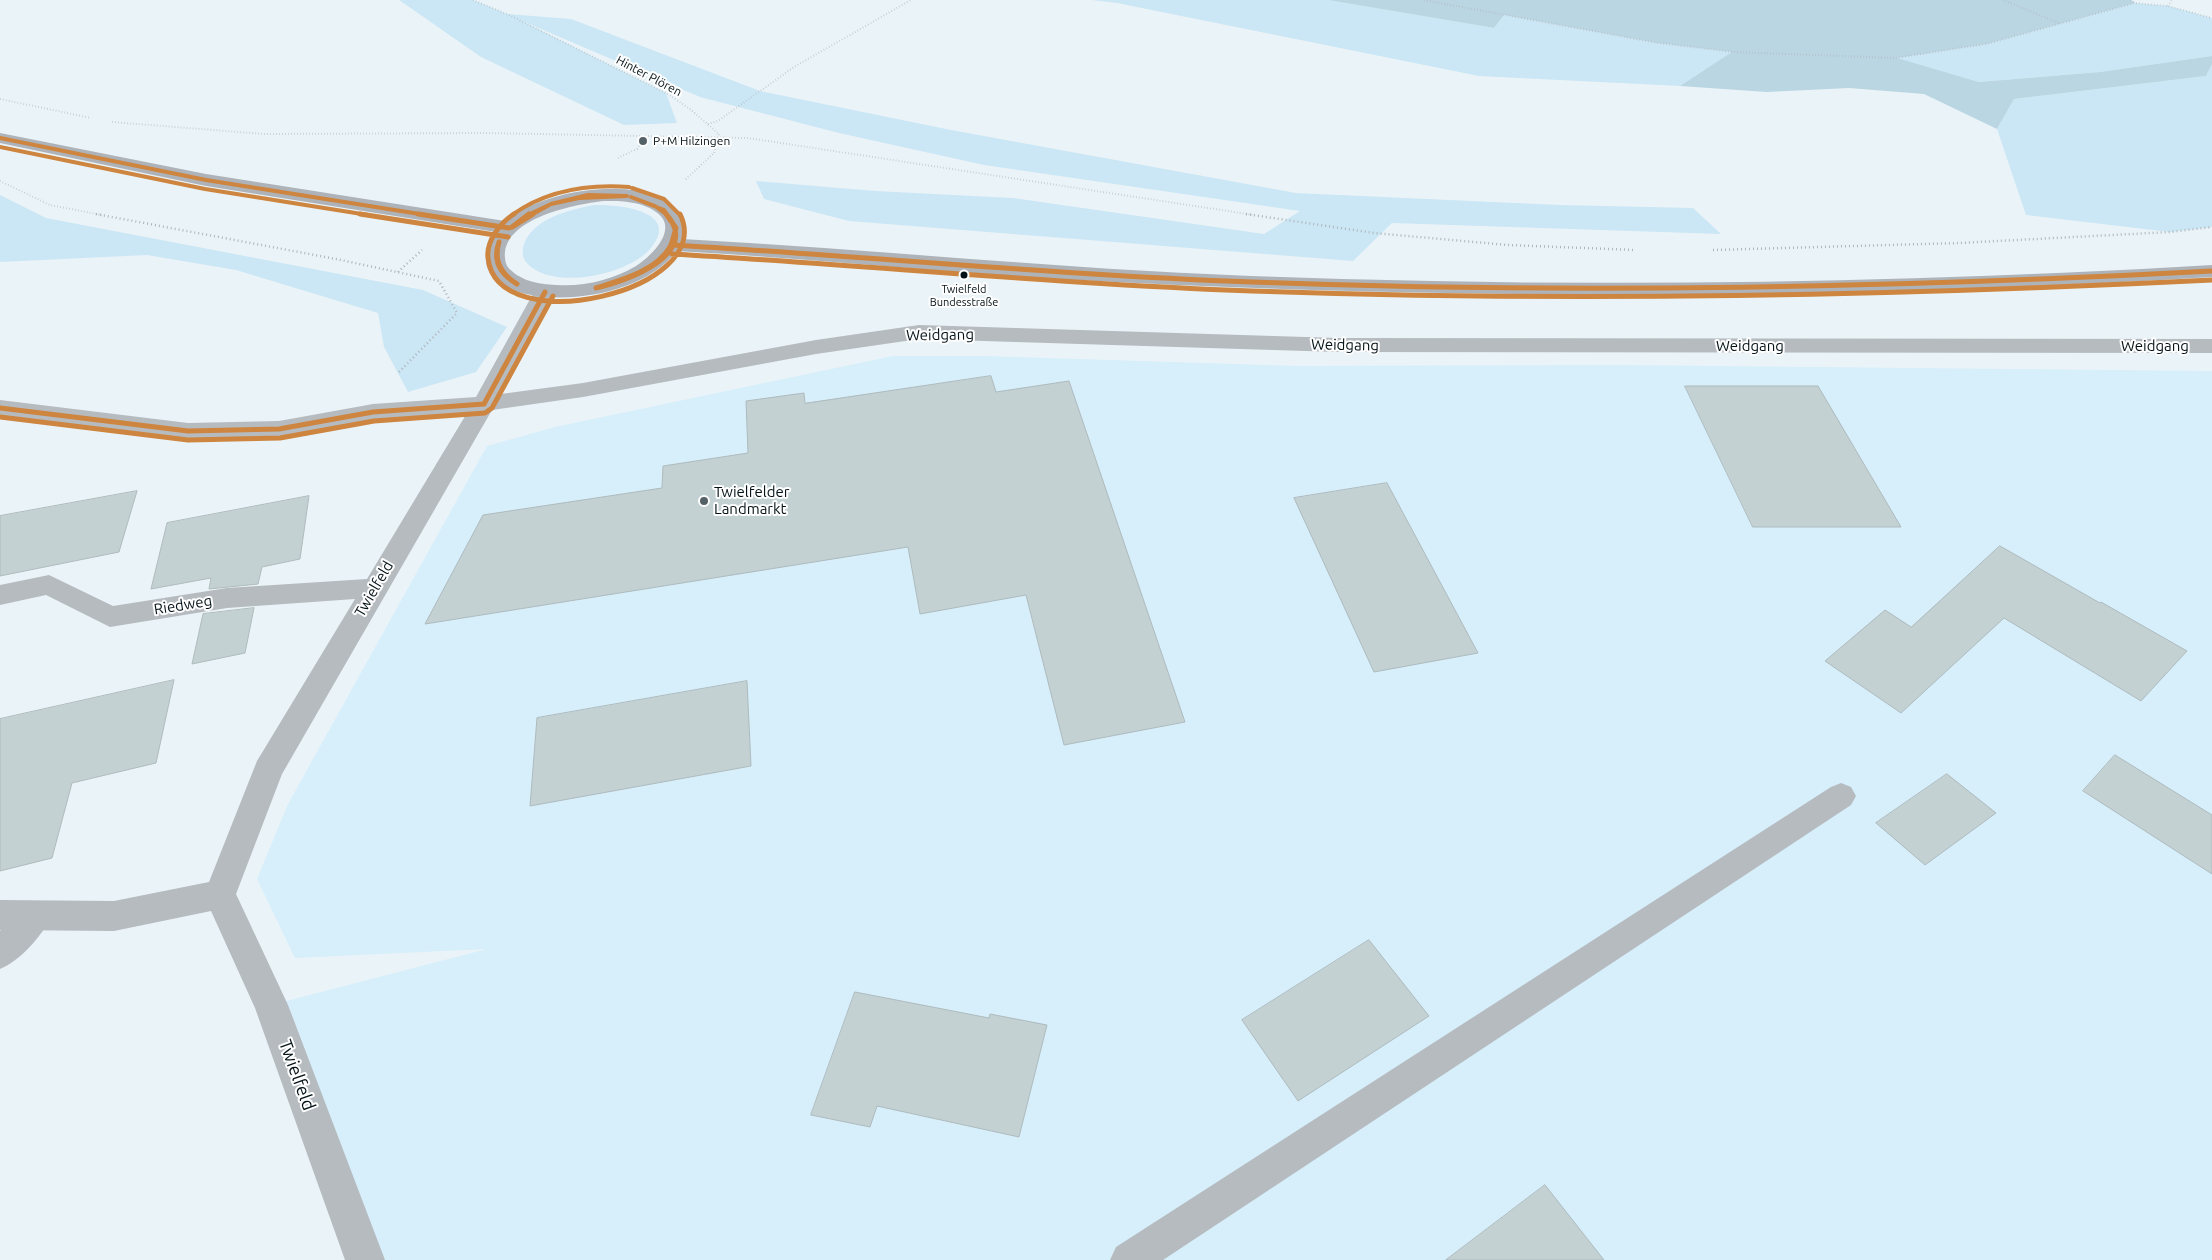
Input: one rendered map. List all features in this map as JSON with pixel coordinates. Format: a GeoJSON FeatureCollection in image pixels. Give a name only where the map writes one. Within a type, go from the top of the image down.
{"type":"FeatureCollection","features":[{"type":"Feature","properties":{"kind":"main road"},"geometry":{"type":"LineString","coordinates":[[0,138],[206,180],[509,228]]}},
{"type":"Feature","properties":{"kind":"main road"},"geometry":{"type":"LineString","coordinates":[[612,195],[629,196],[650,201],[664,209],[673,220],[676,231],[672,245],[661,258],[644,271],[622,281],[597,288],[571,292],[545,292],[524,287],[507,279],[497,268],[494,255],[499,242],[509,228],[528,215],[551,205],[577,198],[612,195]]}},
{"type":"Feature","properties":{"kind":"main road"},"geometry":{"type":"LineString","coordinates":[[672,245],[971,268],[1109,276],[1272,284],[1557,291],[1826,289],[1988,284],[2212,270]]}},
{"type":"Feature","properties":{"kind":"street","name":"Twielfeld"},"geometry":{"type":"LineString","coordinates":[[365,1260],[272,1005],[220,894],[268,770],[484,404],[545,292]]}},
{"type":"Feature","properties":{"kind":"street","name":"Weidgang"},"geometry":{"type":"LineString","coordinates":[[0,408],[188,431],[278,429],[373,412],[484,404],[583,390],[816,346],[918,332],[1338,346],[2212,346]]}},
{"type":"Feature","properties":{"kind":"street","name":"Riedweg"},"geometry":{"type":"LineString","coordinates":[[0,595],[49,585],[110,617],[227,598],[374,588]]}},
{"type":"Feature","properties":{"kind":"street"},"geometry":{"type":"LineString","coordinates":[[0,914],[114,916],[220,894]]}},
{"type":"Feature","properties":{"kind":"lane"},"geometry":{"type":"LineString","coordinates":[[1129,1260],[1841,796]]}},
{"type":"Feature","properties":{"kind":"lane"},"geometry":{"type":"LineString","coordinates":[[0,954],[36,915]]}},
{"type":"Feature","properties":{"kind":"path","name":"Hinter Plören"},"geometry":{"type":"LineString","coordinates":[[474,0],[507,14],[666,93],[719,134],[718,138]]}},
{"type":"Feature","properties":{"kind":"path"},"geometry":{"type":"LineString","coordinates":[[707,124],[718,121],[794,66],[911,0]]}},
{"type":"Feature","properties":{"kind":"path"},"geometry":{"type":"LineString","coordinates":[[1424,0],[1657,43],[1733,52],[1895,58],[1987,44],[2135,3],[2168,6],[2212,18]]}},
{"type":"Feature","properties":{"kind":"path"},"geometry":{"type":"LineString","coordinates":[[2003,0],[2021,11],[2046,17],[2061,24]]}},
{"type":"Feature","properties":{"kind":"path"},"geometry":{"type":"LineString","coordinates":[[2131,0],[2135,3]]}},
{"type":"Feature","properties":{"kind":"path"},"geometry":{"type":"LineString","coordinates":[[2168,6],[2172,0]]}},
{"type":"Feature","properties":{"kind":"path"},"geometry":{"type":"LineString","coordinates":[[0,99],[95,119]]}},
{"type":"Feature","properties":{"kind":"path"},"geometry":{"type":"LineString","coordinates":[[104,120],[264,134],[486,133],[748,138],[1374,233],[1508,245],[1642,250]]}},
{"type":"Feature","properties":{"kind":"path"},"geometry":{"type":"LineString","coordinates":[[650,201],[688,178],[714,153],[718,138]]}},
{"type":"Feature","properties":{"kind":"path"},"geometry":{"type":"LineString","coordinates":[[0,180],[50,205],[439,281],[457,313],[403,366],[373,412]]}},
{"type":"Feature","properties":{"kind":"path"},"geometry":{"type":"LineString","coordinates":[[1711,250],[1959,243],[2170,232],[2212,227]]}},
{"type":"Feature","properties":{"kind":"shaded area"},"geometry":{"type":"Polygon","coordinates":[[[399,0],[473,0],[507,14],[571,19],[760,91],[951,130],[1296,193],[1559,205],[1693,208],[1721,234],[1392,223],[1353,261],[849,221],[764,199],[756,181],[875,191],[1013,198],[1264,234],[1300,211],[984,165],[839,133],[700,97],[520,20],[666,93],[677,123],[624,125],[481,57],[399,0]]]}},
{"type":"Feature","properties":{"kind":"shaded area"},"geometry":{"type":"Polygon","coordinates":[[[1092,0],[1328,0],[1494,28],[1504,15],[1657,43],[1733,52],[1680,86],[1479,76],[1117,3],[1092,0]]]}},
{"type":"Feature","properties":{"kind":"shaded area"},"geometry":{"type":"Polygon","coordinates":[[[1328,0],[2131,0],[2135,3],[1987,44],[1897,58],[1979,82],[2100,72],[2212,56],[2212,64],[2206,76],[2014,99],[1997,129],[1924,94],[1849,88],[1767,92],[1680,86],[1732,52],[1657,43],[1504,15],[1494,28],[1328,0]]]}},
{"type":"Feature","properties":{"kind":"shaded area"},"geometry":{"type":"Polygon","coordinates":[[[2135,3],[2168,6],[2212,18],[2212,56],[2100,72],[1979,82],[1895,58],[1987,44],[2135,3]]]}},
{"type":"Feature","properties":{"kind":"shaded area"},"geometry":{"type":"Polygon","coordinates":[[[2212,64],[2212,227],[2170,232],[2026,215],[1997,129],[2014,99],[2206,76],[2212,64]]]}},
{"type":"Feature","properties":{"kind":"shaded area"},"geometry":{"type":"Polygon","coordinates":[[[0,195],[46,218],[423,290],[507,327],[476,372],[408,392],[384,347],[378,313],[236,270],[147,255],[0,262],[0,195]]]}},
{"type":"Feature","properties":{"kind":"shaded area"},"geometry":{"type":"Polygon","coordinates":[[[594,205],[630,208],[652,217],[658,225],[658,235],[651,248],[640,258],[626,266],[590,276],[571,278],[553,276],[538,271],[526,262],[523,256],[523,246],[529,235],[536,228],[553,217],[594,205]]]}},
{"type":"Feature","properties":{"kind":"shaded area"},"geometry":{"type":"Polygon","coordinates":[[[893,356],[984,356],[1298,366],[1616,365],[2212,371],[2212,1260],[365,1260],[271,1005],[487,949],[295,958],[257,879],[288,804],[487,446],[555,427],[893,356]]]}},
{"type":"Feature","properties":{"kind":"building"},"geometry":{"type":"Polygon","coordinates":[[[991,376],[996,392],[1069,381],[1185,722],[1064,745],[1026,595],[920,614],[908,547],[425,624],[483,515],[662,488],[663,466],[748,453],[746,401],[804,393],[805,403],[991,376]]]}},
{"type":"Feature","properties":{"kind":"building"},"geometry":{"type":"Polygon","coordinates":[[[1685,386],[1818,386],[1901,527],[1753,527],[1685,386]]]}},
{"type":"Feature","properties":{"kind":"building"},"geometry":{"type":"Polygon","coordinates":[[[1387,483],[1478,653],[1374,672],[1294,498],[1387,483]]]}},
{"type":"Feature","properties":{"kind":"building"},"geometry":{"type":"Polygon","coordinates":[[[137,491],[119,552],[0,576],[0,516],[137,491]]]}},
{"type":"Feature","properties":{"kind":"building"},"geometry":{"type":"Polygon","coordinates":[[[309,496],[300,559],[262,567],[258,584],[209,589],[211,578],[151,589],[167,523],[309,496]]]}},
{"type":"Feature","properties":{"kind":"building"},"geometry":{"type":"Polygon","coordinates":[[[2000,546],[2187,651],[2141,701],[2004,618],[1901,713],[1825,661],[1885,610],[1911,627],[2000,546]]]}},
{"type":"Feature","properties":{"kind":"building"},"geometry":{"type":"Polygon","coordinates":[[[254,608],[245,653],[192,664],[203,614],[254,608]]]}},
{"type":"Feature","properties":{"kind":"building"},"geometry":{"type":"Polygon","coordinates":[[[174,680],[156,763],[72,783],[52,858],[0,871],[0,719],[174,680]]]}},
{"type":"Feature","properties":{"kind":"building"},"geometry":{"type":"Polygon","coordinates":[[[747,681],[751,766],[530,806],[537,718],[747,681]]]}},
{"type":"Feature","properties":{"kind":"building"},"geometry":{"type":"Polygon","coordinates":[[[2115,755],[2212,815],[2212,874],[2083,791],[2115,755]]]}},
{"type":"Feature","properties":{"kind":"building"},"geometry":{"type":"Polygon","coordinates":[[[1947,774],[1996,813],[1925,865],[1876,823],[1947,774]]]}},
{"type":"Feature","properties":{"kind":"building"},"geometry":{"type":"Polygon","coordinates":[[[1369,940],[1429,1016],[1298,1101],[1242,1020],[1369,940]]]}},
{"type":"Feature","properties":{"kind":"building"},"geometry":{"type":"Polygon","coordinates":[[[855,992],[989,1018],[990,1014],[1047,1025],[1019,1137],[877,1106],[870,1127],[811,1115],[855,992]]]}},
{"type":"Feature","properties":{"kind":"building"},"geometry":{"type":"Polygon","coordinates":[[[1545,1185],[1604,1260],[1446,1260],[1545,1185]]]}},
{"type":"Feature","properties":{"kind":"transit line"},"geometry":{"type":"LineString","coordinates":[[0,138],[206,180],[509,228]]}},
{"type":"Feature","properties":{"kind":"transit line"},"geometry":{"type":"LineString","coordinates":[[0,147],[205,189],[508,237]]}},
{"type":"Feature","properties":{"kind":"transit line"},"geometry":{"type":"LineString","coordinates":[[629,187],[602,186],[576,188],[538,199],[526,205],[499,228],[491,241],[487,254],[489,267],[496,279],[508,289],[527,297],[556,302],[605,296],[635,286],[648,279],[668,264],[676,254],[682,243],[684,221],[678,211],[668,201],[632,188]]}},
{"type":"Feature","properties":{"kind":"transit line"},"geometry":{"type":"LineString","coordinates":[[551,204],[588,195],[627,196]]}},
{"type":"Feature","properties":{"kind":"transit line"},"geometry":{"type":"LineString","coordinates":[[551,204],[579,198],[627,196]]}},
{"type":"Feature","properties":{"kind":"transit line"},"geometry":{"type":"LineString","coordinates":[[596,288],[626,278],[647,268],[664,255],[672,243],[676,228],[664,210],[631,197]]}},
{"type":"Feature","properties":{"kind":"transit line"},"geometry":{"type":"LineString","coordinates":[[596,288],[621,282],[645,271],[659,261],[670,249],[675,239],[676,229],[672,220],[665,212],[644,201],[631,197]]}},
{"type":"Feature","properties":{"kind":"transit line"},"geometry":{"type":"LineString","coordinates":[[512,227],[530,213],[551,204]]}},
{"type":"Feature","properties":{"kind":"transit line"},"geometry":{"type":"LineString","coordinates":[[512,227],[551,204]]}},
{"type":"Feature","properties":{"kind":"transit line"},"geometry":{"type":"LineString","coordinates":[[499,242],[496,255],[499,267],[506,276],[517,284]]}},
{"type":"Feature","properties":{"kind":"transit line"},"geometry":{"type":"LineString","coordinates":[[499,242],[496,249],[498,267],[506,277],[517,284]]}},
{"type":"Feature","properties":{"kind":"transit line"},"geometry":{"type":"LineString","coordinates":[[672,245],[1179,279],[1372,286],[1612,289],[1852,286],[2212,271]]}},
{"type":"Feature","properties":{"kind":"transit line"},"geometry":{"type":"LineString","coordinates":[[672,254],[1112,285],[1387,295],[1525,297],[1799,296],[2074,287],[2212,280]]}},
{"type":"Feature","properties":{"kind":"transit line"},"geometry":{"type":"LineString","coordinates":[[0,408],[188,431],[279,429],[373,412],[484,404],[545,292]]}},
{"type":"Feature","properties":{"kind":"transit line"},"geometry":{"type":"LineString","coordinates":[[0,417],[188,440],[280,438],[374,421],[485,413],[492,408],[553,296]]}},
{"type":"Feature","properties":{"kind":"place","name":"P+M Hilzingen"},"geometry":{"type":"Point","coordinates":[643,141]}},
{"type":"Feature","properties":{"kind":"place","name":"Twielfeld Bundesstraße"},"geometry":{"type":"Point","coordinates":[964,275]}},
{"type":"Feature","properties":{"kind":"place","name":"Twielfelder Landmarkt"},"geometry":{"type":"Point","coordinates":[704,501]}}]}
